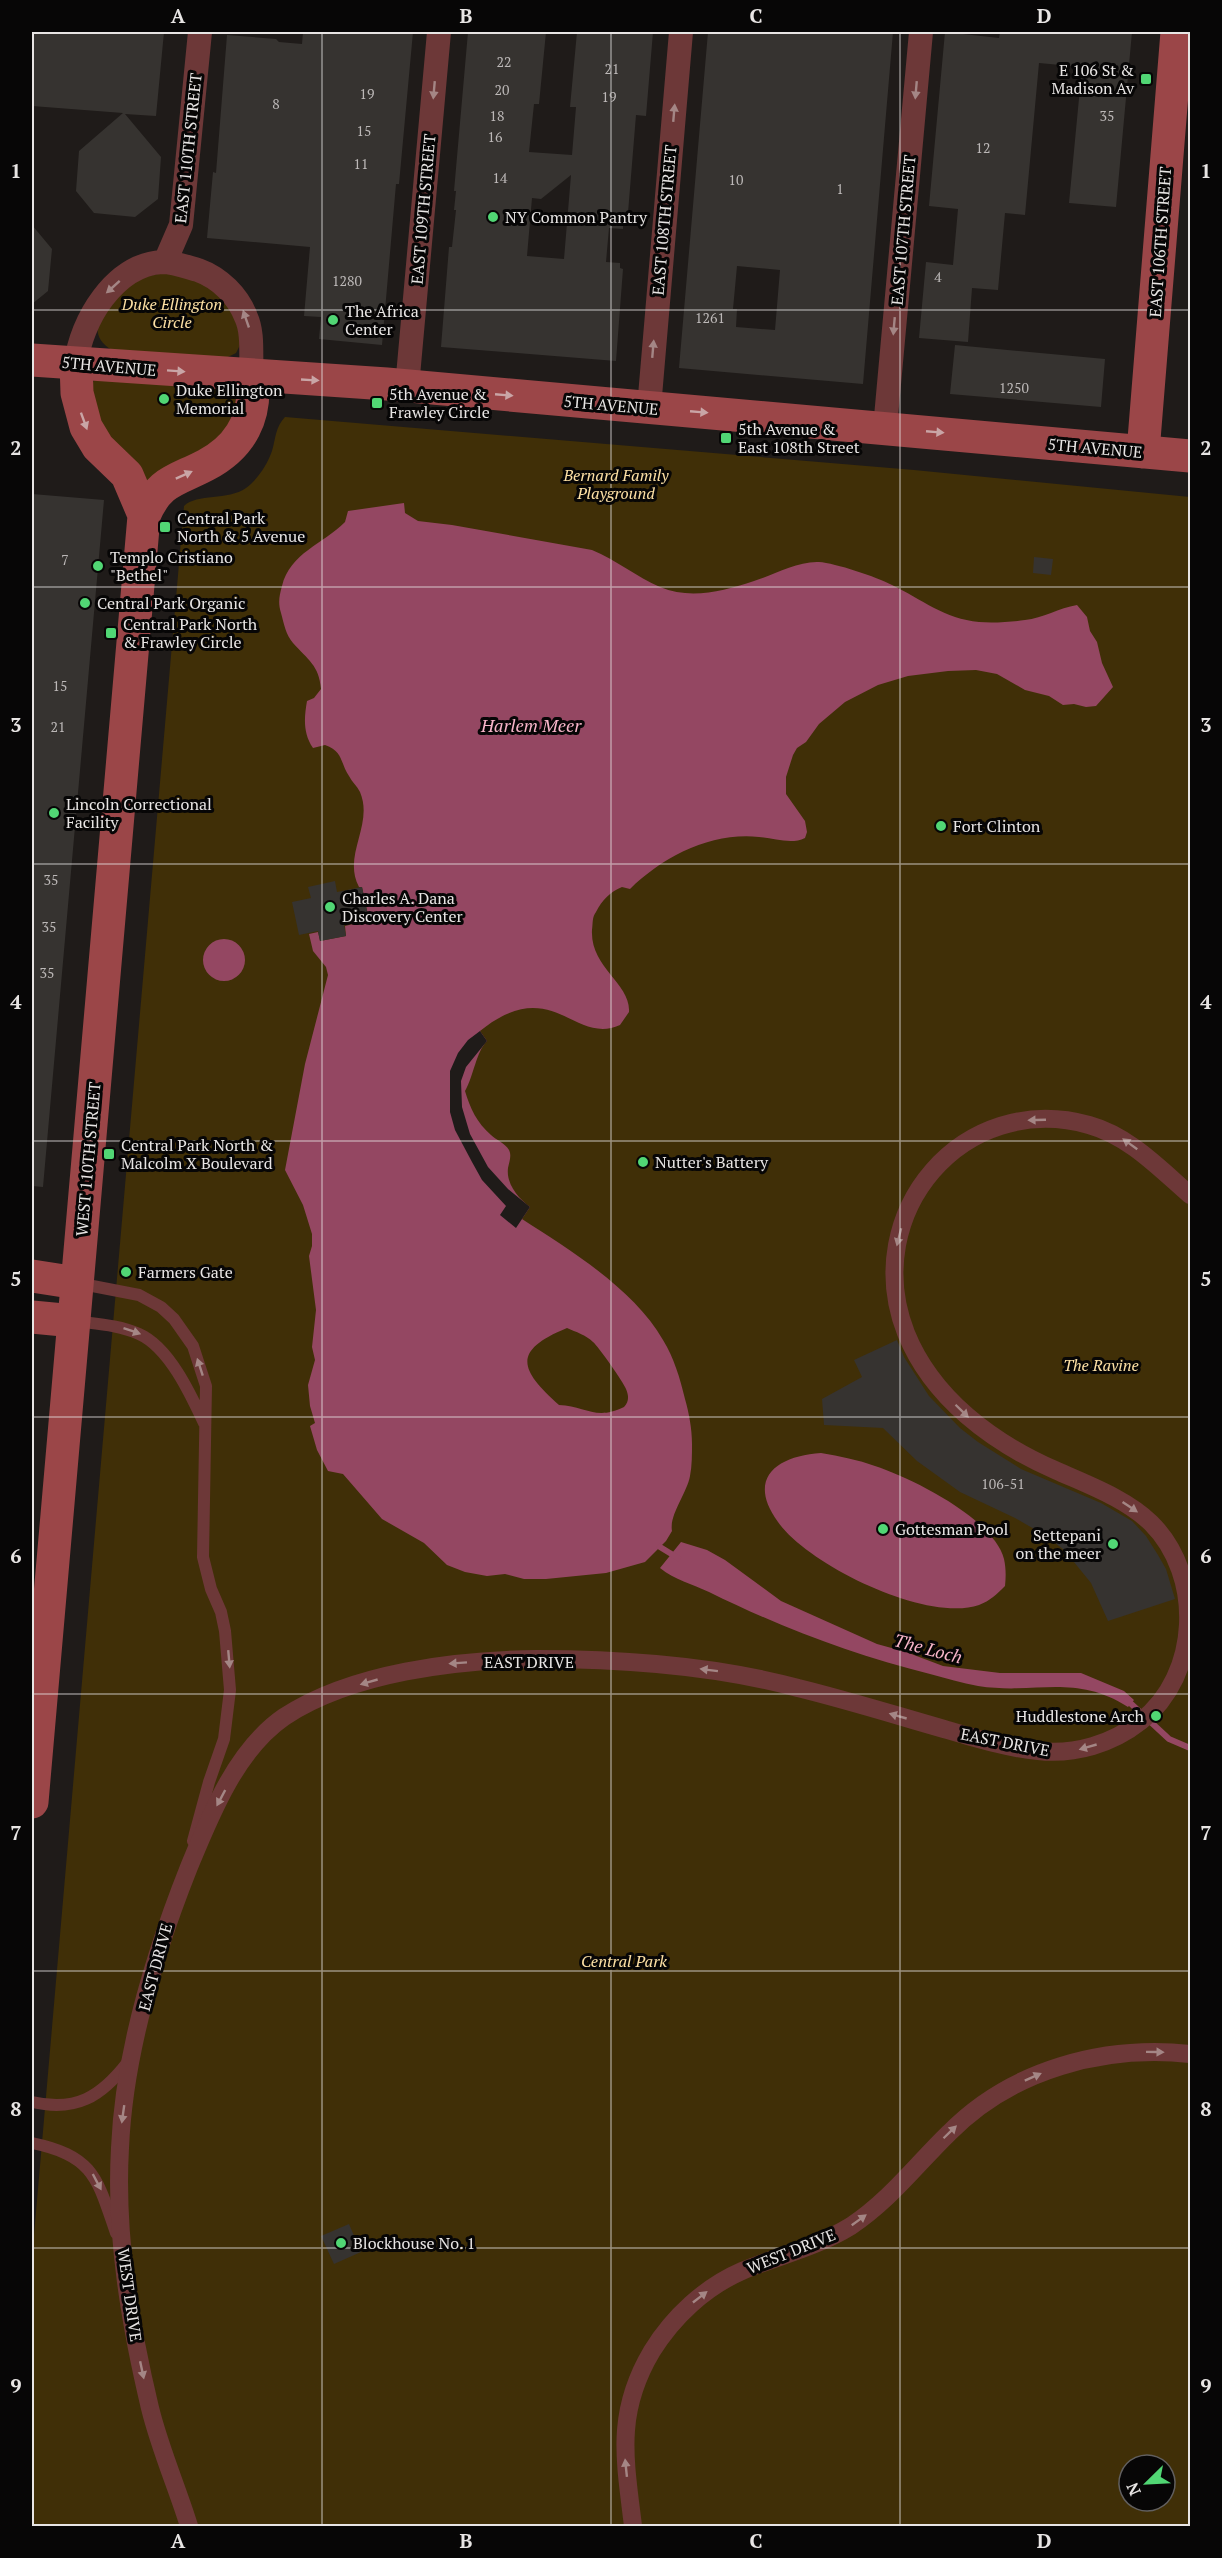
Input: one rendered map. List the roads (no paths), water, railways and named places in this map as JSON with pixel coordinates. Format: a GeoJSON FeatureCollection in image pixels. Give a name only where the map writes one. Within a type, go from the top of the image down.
{"type":"FeatureCollection","features":[{"type":"Feature","properties":{"kind":"main road","name":"EAST 106TH STREET"},"geometry":{"type":"LineString","coordinates":[[1143,452],[1177,32]]}},
{"type":"Feature","properties":{"kind":"main road","name":"5TH AVENUE"},"geometry":{"type":"LineString","coordinates":[[32,360],[407,387],[1191,456]]}},
{"type":"Feature","properties":{"kind":"main road"},"geometry":{"type":"LineString","coordinates":[[76,363],[77,393],[86,427],[98,447],[127,475],[144,515]]}},
{"type":"Feature","properties":{"kind":"main road"},"geometry":{"type":"LineString","coordinates":[[144,515],[150,503],[166,486],[182,474],[217,459],[237,441],[247,423],[253,404],[252,377]]}},
{"type":"Feature","properties":{"kind":"main road","name":"WEST 110TH STREET"},"geometry":{"type":"LineString","coordinates":[[32,1802],[144,515]]}},
{"type":"Feature","properties":{"kind":"main road"},"geometry":{"type":"LineString","coordinates":[[32,1276],[78,1283]]}},
{"type":"Feature","properties":{"kind":"main road"},"geometry":{"type":"LineString","coordinates":[[32,1317],[74,1321]]}},
{"type":"Feature","properties":{"kind":"street","name":"EAST 110TH STREET"},"geometry":{"type":"LineString","coordinates":[[165,262],[181,225],[200,32]]}},
{"type":"Feature","properties":{"kind":"street","name":"EAST 109TH STREET"},"geometry":{"type":"LineString","coordinates":[[407,387],[439,32]]}},
{"type":"Feature","properties":{"kind":"street","name":"EAST 108TH STREET"},"geometry":{"type":"LineString","coordinates":[[649,408],[681,32]]}},
{"type":"Feature","properties":{"kind":"street","name":"EAST 107TH STREET"},"geometry":{"type":"LineString","coordinates":[[885,428],[921,32]]}},
{"type":"Feature","properties":{"kind":"street"},"geometry":{"type":"LineString","coordinates":[[76,363],[80,338],[88,328],[104,296],[117,283],[134,272],[145,266],[165,262],[213,277],[237,301],[248,320],[252,377]]}},
{"type":"Feature","properties":{"kind":"street","name":"EAST DRIVE"},"geometry":{"type":"LineString","coordinates":[[133,2056],[170,1911],[228,1784],[250,1751],[272,1726],[292,1713],[338,1692],[371,1681],[439,1665],[543,1659],[621,1662],[717,1670],[810,1691],[988,1742],[1046,1752],[1064,1752],[1095,1745],[1120,1735],[1140,1722],[1170,1689],[1182,1663],[1188,1624],[1184,1585],[1166,1542],[1158,1530],[1134,1509],[1023,1455],[986,1431],[951,1400],[925,1366],[906,1332],[895,1291],[895,1253],[901,1226],[912,1202],[942,1159],[954,1148],[982,1132],[1023,1120],[1069,1121],[1112,1133],[1135,1148],[1191,1195]]}},
{"type":"Feature","properties":{"kind":"street","name":"WEST DRIVE"},"geometry":{"type":"LineString","coordinates":[[633,2526],[624,2451],[627,2413],[651,2352],[688,2307],[712,2288],[741,2272],[806,2249],[852,2225],[894,2192],[965,2118],[1018,2084],[1065,2064],[1101,2055],[1144,2052],[1191,2054]]}},
{"type":"Feature","properties":{"kind":"street","name":"WEST DRIVE"},"geometry":{"type":"LineString","coordinates":[[133,2056],[120,2148],[120,2202],[124,2254],[132,2316],[150,2405],[189,2526]]}},
{"type":"Feature","properties":{"kind":"lane"},"geometry":{"type":"LineString","coordinates":[[78,1283],[150,1299],[174,1319],[193,1346],[206,1386],[202,1537],[207,1577],[221,1611],[230,1675],[228,1723],[196,1829],[189,1869]]}},
{"type":"Feature","properties":{"kind":"lane"},"geometry":{"type":"LineString","coordinates":[[74,1321],[123,1328],[142,1335],[152,1342],[183,1382],[204,1424]]}},
{"type":"Feature","properties":{"kind":"lane"},"geometry":{"type":"LineString","coordinates":[[32,2103],[63,2106],[90,2098],[110,2084],[133,2056]]}},
{"type":"Feature","properties":{"kind":"lane"},"geometry":{"type":"LineString","coordinates":[[32,2143],[72,2156],[92,2173],[124,2254]]}},
{"type":"Feature","properties":{"kind":"water","name":"Harlem Meer"},"geometry":{"type":"Polygon","coordinates":[[[404,503],[405,513],[418,521],[592,550],[660,587],[683,593],[719,591],[794,566],[819,562],[877,578],[944,613],[979,622],[1025,620],[1077,605],[1087,617],[1090,631],[1097,642],[1102,663],[1113,687],[1096,706],[1063,705],[1049,696],[1025,690],[997,674],[976,670],[948,671],[908,676],[878,685],[845,702],[819,724],[806,742],[797,748],[786,777],[786,794],[805,821],[807,832],[805,838],[788,841],[741,836],[706,843],[673,857],[643,877],[630,889],[622,887],[610,894],[601,904],[593,918],[593,943],[597,955],[624,992],[628,1002],[629,1012],[620,1025],[604,1029],[589,1027],[544,1009],[526,1009],[505,1015],[480,1031],[487,1041],[480,1051],[465,1091],[478,1120],[509,1150],[509,1180],[517,1195],[530,1207],[522,1219],[600,1272],[651,1321],[670,1354],[679,1376],[688,1410],[692,1438],[691,1472],[673,1518],[672,1531],[666,1541],[645,1562],[606,1573],[524,1579],[505,1574],[487,1576],[465,1572],[447,1565],[424,1543],[382,1519],[343,1474],[328,1471],[317,1450],[310,1426],[315,1423],[310,1406],[308,1385],[315,1360],[312,1347],[316,1310],[309,1256],[312,1234],[303,1205],[285,1170],[305,1064],[328,975],[326,967],[313,951],[309,934],[318,932],[320,941],[346,936],[345,926],[369,920],[362,887],[359,887],[355,875],[354,863],[363,816],[360,792],[346,771],[339,754],[325,745],[313,748],[307,737],[305,713],[307,701],[314,698],[321,689],[320,681],[312,663],[289,636],[279,600],[286,575],[292,565],[345,522],[348,511],[404,503]],[[567,1328],[549,1336],[530,1353],[527,1362],[536,1381],[559,1405],[598,1413],[624,1407],[628,1401],[627,1392],[611,1365],[596,1345],[567,1328]]]}},
{"type":"Feature","properties":{"kind":"water"},"geometry":{"type":"Polygon","coordinates":[[[224,939],[232,940],[239,945],[244,952],[244,968],[239,975],[232,980],[224,981],[216,980],[209,975],[204,968],[203,960],[204,952],[209,945],[216,940],[224,939]]]}},
{"type":"Feature","properties":{"kind":"water","name":"Gottesman Pool"},"geometry":{"type":"Polygon","coordinates":[[[821,1453],[855,1460],[891,1472],[929,1490],[969,1515],[997,1544],[1005,1562],[1005,1586],[979,1605],[957,1608],[930,1606],[900,1598],[870,1586],[815,1556],[793,1539],[778,1522],[769,1507],[765,1493],[766,1482],[771,1472],[780,1465],[791,1459],[821,1453]]]}},
{"type":"Feature","properties":{"kind":"water"},"geometry":{"type":"Polygon","coordinates":[[[681,1542],[707,1550],[725,1560],[781,1601],[877,1644],[943,1666],[1000,1673],[1081,1673],[1124,1691],[1134,1700],[1128,1707],[1108,1697],[1072,1688],[978,1686],[845,1649],[763,1617],[678,1579],[660,1568],[681,1542]]]}},
{"type":"Feature","properties":{"kind":"waterway","name":"The Loch"},"geometry":{"type":"LineString","coordinates":[[660,1547],[678,1558]]}},
{"type":"Feature","properties":{"kind":"waterway","name":"The Loch"},"geometry":{"type":"LineString","coordinates":[[1127,1700],[1169,1739],[1190,1748]]}},
{"type":"Feature","properties":{"kind":"place","name":"E 106 St & Madison Av"},"geometry":{"type":"Point","coordinates":[1146,79]}},
{"type":"Feature","properties":{"kind":"place","name":"NY Common Pantry"},"geometry":{"type":"Point","coordinates":[493,217]}},
{"type":"Feature","properties":{"kind":"place","name":"The Africa Center"},"geometry":{"type":"Point","coordinates":[333,320]}},
{"type":"Feature","properties":{"kind":"place","name":"Duke Ellington Memorial"},"geometry":{"type":"Point","coordinates":[164,399]}},
{"type":"Feature","properties":{"kind":"place","name":"5th Avenue & Frawley Circle"},"geometry":{"type":"Point","coordinates":[377,403]}},
{"type":"Feature","properties":{"kind":"place","name":"5th Avenue & East 108th Street"},"geometry":{"type":"Point","coordinates":[726,438]}},
{"type":"Feature","properties":{"kind":"place","name":"Central Park North & 5 Avenue"},"geometry":{"type":"Point","coordinates":[165,527]}},
{"type":"Feature","properties":{"kind":"place","name":"Templo Cristiano \"Bethel\""},"geometry":{"type":"Point","coordinates":[98,566]}},
{"type":"Feature","properties":{"kind":"place","name":"Central Park Organic"},"geometry":{"type":"Point","coordinates":[85,603]}},
{"type":"Feature","properties":{"kind":"place","name":"Central Park North & Frawley Circle"},"geometry":{"type":"Point","coordinates":[111,633]}},
{"type":"Feature","properties":{"kind":"place","name":"Lincoln Correctional Facility"},"geometry":{"type":"Point","coordinates":[54,813]}},
{"type":"Feature","properties":{"kind":"place","name":"Fort Clinton"},"geometry":{"type":"Point","coordinates":[941,826]}},
{"type":"Feature","properties":{"kind":"place","name":"Charles A. Dana Discovery Center"},"geometry":{"type":"Point","coordinates":[330,907]}},
{"type":"Feature","properties":{"kind":"place","name":"Central Park North & Malcolm X Boulevard"},"geometry":{"type":"Point","coordinates":[109,1154]}},
{"type":"Feature","properties":{"kind":"place","name":"Nutter's Battery"},"geometry":{"type":"Point","coordinates":[643,1162]}},
{"type":"Feature","properties":{"kind":"place","name":"Farmers Gate"},"geometry":{"type":"Point","coordinates":[126,1272]}},
{"type":"Feature","properties":{"kind":"place","name":"Gottesman Pool"},"geometry":{"type":"Point","coordinates":[883,1529]}},
{"type":"Feature","properties":{"kind":"place","name":"Settepani on the meer"},"geometry":{"type":"Point","coordinates":[1113,1544]}},
{"type":"Feature","properties":{"kind":"place","name":"Huddlestone Arch"},"geometry":{"type":"Point","coordinates":[1156,1716]}},
{"type":"Feature","properties":{"kind":"place","name":"Blockhouse No. 1"},"geometry":{"type":"Point","coordinates":[341,2243]}},
{"type":"Feature","properties":{"kind":"park label","name":"Duke Ellington Circle"},"geometry":{"type":"Point","coordinates":[172,313]}},
{"type":"Feature","properties":{"kind":"park label","name":"Bernard Family Playground"},"geometry":{"type":"Point","coordinates":[616,484]}},
{"type":"Feature","properties":{"kind":"park label","name":"The Ravine"},"geometry":{"type":"Point","coordinates":[1101,1365]}},
{"type":"Feature","properties":{"kind":"park label","name":"Central Park"},"geometry":{"type":"Point","coordinates":[624,1961]}}]}
